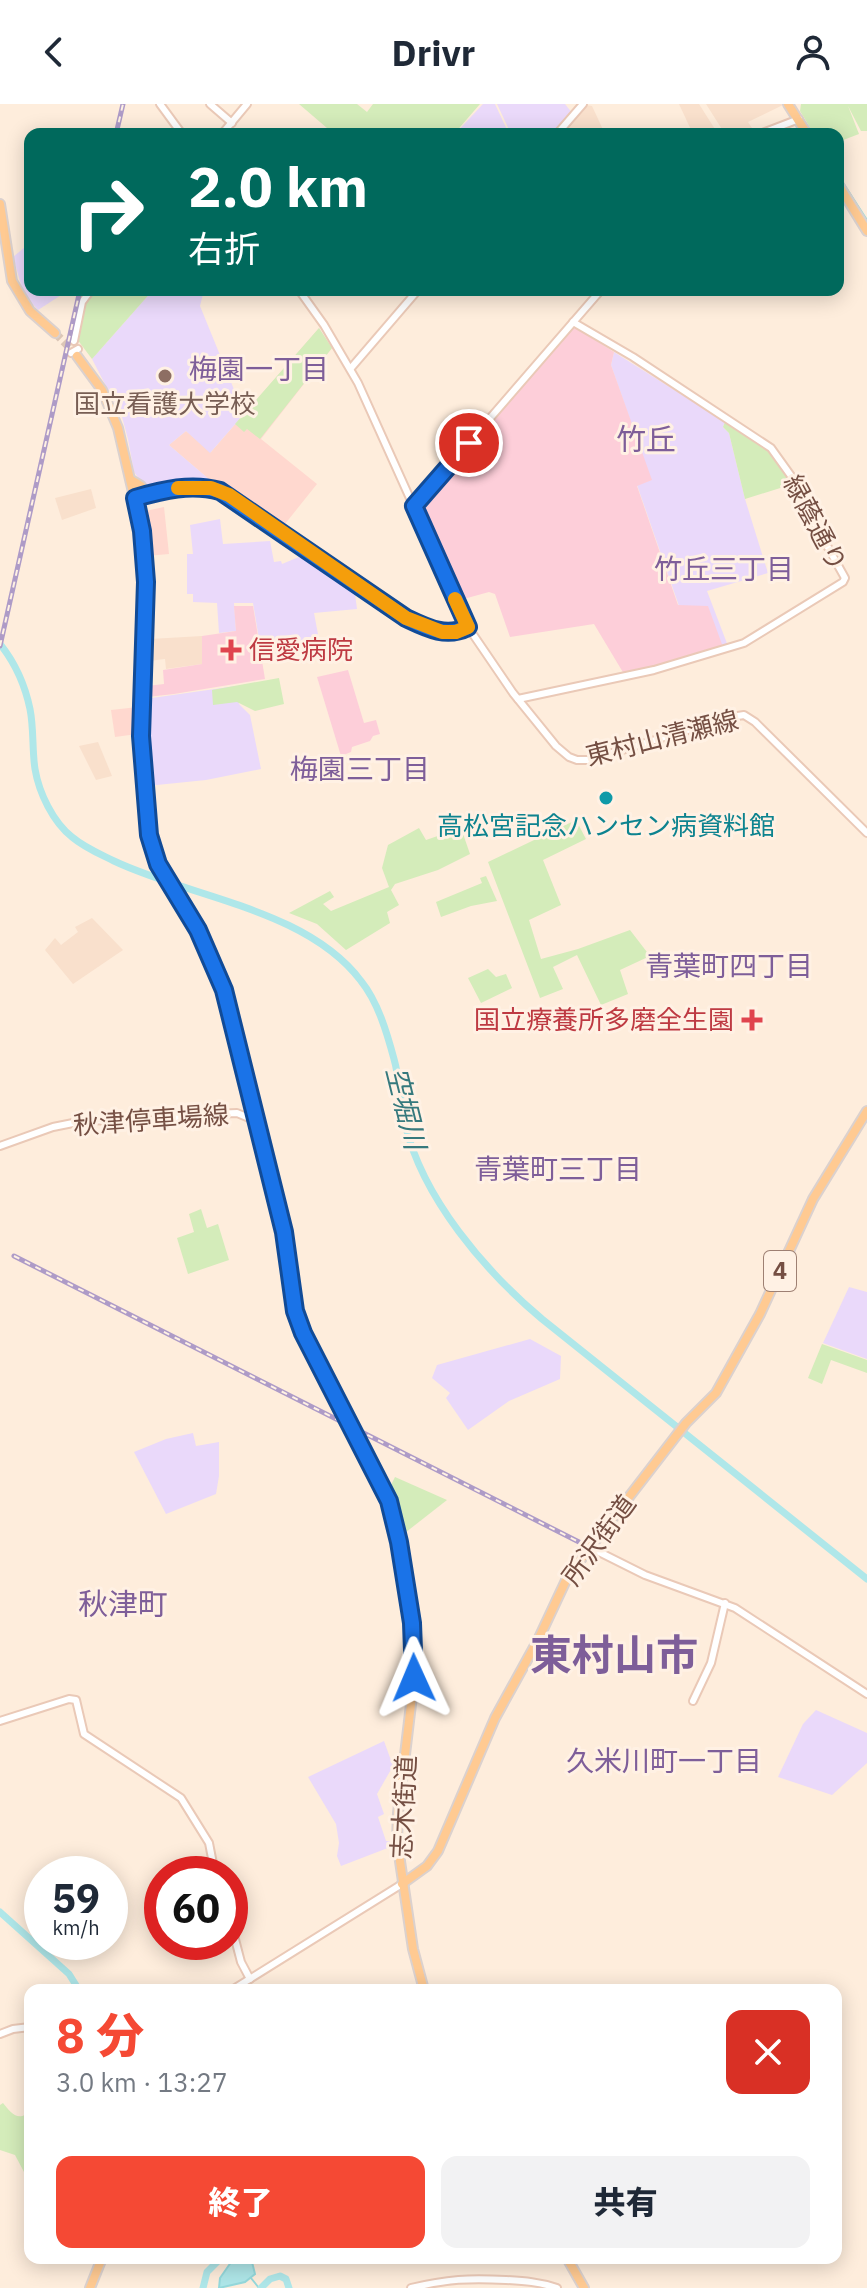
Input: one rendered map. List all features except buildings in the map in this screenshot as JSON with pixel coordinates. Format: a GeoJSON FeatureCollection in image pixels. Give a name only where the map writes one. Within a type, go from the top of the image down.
{"type":"FeatureCollection","features":[{"type":"Feature","properties":{"kind":"main road"},"geometry":{"type":"LineString","coordinates":[[788,104],[804,128]]}},
{"type":"Feature","properties":{"kind":"main road"},"geometry":{"type":"LineString","coordinates":[[844,194],[867,231]]}},
{"type":"Feature","properties":{"kind":"main road"},"geometry":{"type":"LineString","coordinates":[[0,204],[2,239],[17,291],[30,311],[55,333]]}},
{"type":"Feature","properties":{"kind":"main road","name":"志木街道"},"geometry":{"type":"LineString","coordinates":[[76,352],[108,404],[122,440],[142,531],[146,582],[141,736],[149,835],[161,870],[198,930],[224,990],[287,1247],[295,1311],[303,1333],[384,1488],[392,1512],[414,1643],[413,1695],[397,1828],[402,1884]]}},
{"type":"Feature","properties":{"kind":"main road"},"geometry":{"type":"LineString","coordinates":[[131,480],[141,486],[146,495],[135,498]]}},
{"type":"Feature","properties":{"kind":"main road","name":"所沢街道"},"geometry":{"type":"LineString","coordinates":[[402,1884],[427,1866],[438,1851],[495,1718],[538,1640],[568,1576],[676,1436],[719,1389],[760,1314],[813,1199],[867,1111]]}},
{"type":"Feature","properties":{"kind":"main road"},"geometry":{"type":"LineString","coordinates":[[402,1884],[422,1984]]}},
{"type":"Feature","properties":{"kind":"main road"},"geometry":{"type":"LineString","coordinates":[[90,2288],[100,2264]]}},
{"type":"Feature","properties":{"kind":"main road"},"geometry":{"type":"LineString","coordinates":[[570,2264],[584,2288]]}},
{"type":"Feature","properties":{"kind":"street"},"geometry":{"type":"LineString","coordinates":[[160,104],[178,128]]}},
{"type":"Feature","properties":{"kind":"street"},"geometry":{"type":"LineString","coordinates":[[210,104],[232,123]]}},
{"type":"Feature","properties":{"kind":"street"},"geometry":{"type":"LineString","coordinates":[[227,128],[247,104]]}},
{"type":"Feature","properties":{"kind":"street"},"geometry":{"type":"LineString","coordinates":[[562,128],[583,104]]}},
{"type":"Feature","properties":{"kind":"street"},"geometry":{"type":"LineString","coordinates":[[776,128],[799,119]]}},
{"type":"Feature","properties":{"kind":"street"},"geometry":{"type":"LineString","coordinates":[[74,341],[82,302],[86,296]]}},
{"type":"Feature","properties":{"kind":"street","name":"東村山清瀬線"},"geometry":{"type":"LineString","coordinates":[[303,296],[351,368],[371,407],[468,627],[518,699],[561,752],[583,761],[744,715],[755,722],[867,833]]}},
{"type":"Feature","properties":{"kind":"street"},"geometry":{"type":"LineString","coordinates":[[351,368],[413,296]]}},
{"type":"Feature","properties":{"kind":"street"},"geometry":{"type":"LineString","coordinates":[[414,506],[596,296]]}},
{"type":"Feature","properties":{"kind":"street","name":"緑蔭通り"},"geometry":{"type":"LineString","coordinates":[[518,699],[654,670],[744,643],[845,580],[816,526],[809,501],[771,448],[625,352],[573,322]]}},
{"type":"Feature","properties":{"kind":"street"},"geometry":{"type":"LineString","coordinates":[[146,495],[182,487],[220,491],[406,618],[442,632],[456,632],[468,627]]}},
{"type":"Feature","properties":{"kind":"street","name":"秋津停車場線"},"geometry":{"type":"LineString","coordinates":[[0,1146],[53,1127],[88,1120],[143,1122],[237,1113],[256,1121]]}},
{"type":"Feature","properties":{"kind":"street"},"geometry":{"type":"LineString","coordinates":[[589,1547],[645,1575],[725,1603],[867,1694]]}},
{"type":"Feature","properties":{"kind":"street"},"geometry":{"type":"LineString","coordinates":[[693,1701],[711,1663],[725,1603]]}},
{"type":"Feature","properties":{"kind":"street"},"geometry":{"type":"LineString","coordinates":[[0,1721],[69,1699],[76,1700],[84,1734],[181,1798],[209,1843],[212,1856]]}},
{"type":"Feature","properties":{"kind":"street"},"geometry":{"type":"LineString","coordinates":[[242,1984],[402,1884]]}},
{"type":"Feature","properties":{"kind":"street"},"geometry":{"type":"LineString","coordinates":[[240,1960],[250,1979]]}},
{"type":"Feature","properties":{"kind":"street"},"geometry":{"type":"LineString","coordinates":[[0,2034],[24,2028]]}},
{"type":"Feature","properties":{"kind":"street"},"geometry":{"type":"LineString","coordinates":[[411,2288],[457,2278],[534,2281],[557,2288]]}},
{"type":"Feature","properties":{"kind":"shaded area"},"geometry":{"type":"Polygon","coordinates":[[[483,104],[495,104],[506,128],[461,128],[483,104]]]}},
{"type":"Feature","properties":{"kind":"shaded area"},"geometry":{"type":"Polygon","coordinates":[[[497,104],[565,104],[573,114],[560,128],[508,128],[497,104]]]}},
{"type":"Feature","properties":{"kind":"shaded area"},"geometry":{"type":"Polygon","coordinates":[[[679,104],[699,104],[714,128],[690,128],[679,104]]]}},
{"type":"Feature","properties":{"kind":"shaded area"},"geometry":{"type":"Polygon","coordinates":[[[706,104],[783,105],[748,122],[752,128],[721,128],[706,104]]]}},
{"type":"Feature","properties":{"kind":"shaded area"},"geometry":{"type":"Polygon","coordinates":[[[586,105],[592,106],[602,128],[566,128],[586,105]]]}},
{"type":"Feature","properties":{"kind":"shaded area"},"geometry":{"type":"Polygon","coordinates":[[[24,248],[24,291],[22,288],[13,257],[24,248]]]}},
{"type":"Feature","properties":{"kind":"shaded area"},"geometry":{"type":"Polygon","coordinates":[[[27,296],[60,296],[38,310],[27,296]]]}},
{"type":"Feature","properties":{"kind":"shaded area","name":"国立看護大学校"},"geometry":{"type":"Polygon","coordinates":[[[148,296],[202,296],[200,306],[244,414],[210,453],[186,431],[169,445],[217,486],[180,484],[148,491],[134,472],[122,417],[92,359],[148,296]]]}},
{"type":"Feature","properties":{"kind":"shaded area"},"geometry":{"type":"Polygon","coordinates":[[[319,328],[332,348],[261,439],[317,484],[281,529],[217,486],[169,445],[186,431],[211,452],[319,328]]]}},
{"type":"Feature","properties":{"kind":"shaded area"},"geometry":{"type":"Polygon","coordinates":[[[572,328],[614,352],[611,365],[652,480],[637,486],[678,605],[708,606],[723,647],[624,674],[594,624],[510,637],[495,594],[489,592],[460,600],[419,505],[456,463],[463,468],[487,440],[482,433],[572,328]]]}},
{"type":"Feature","properties":{"kind":"shaded area"},"geometry":{"type":"Polygon","coordinates":[[[614,352],[725,422],[723,427],[729,433],[768,573],[707,591],[728,646],[723,647],[679,606],[637,485],[651,480],[611,365],[614,352]]]}},
{"type":"Feature","properties":{"kind":"shaded area"},"geometry":{"type":"Polygon","coordinates":[[[91,489],[96,508],[62,520],[55,498],[91,489]]]}},
{"type":"Feature","properties":{"kind":"shaded area"},"geometry":{"type":"Polygon","coordinates":[[[164,507],[169,554],[147,556],[141,512],[164,507]]]}},
{"type":"Feature","properties":{"kind":"shaded area"},"geometry":{"type":"Polygon","coordinates":[[[220,519],[223,544],[270,541],[274,562],[281,561],[282,564],[306,554],[354,586],[357,609],[314,613],[320,645],[262,657],[253,603],[234,603],[236,631],[219,633],[217,603],[193,602],[193,594],[187,594],[187,554],[193,554],[190,525],[220,519]]]}},
{"type":"Feature","properties":{"kind":"shaded area","name":"信愛病院"},"geometry":{"type":"Polygon","coordinates":[[[234,606],[253,606],[265,679],[147,697],[147,686],[164,684],[163,670],[202,664],[202,636],[236,631],[234,606]]]}},
{"type":"Feature","properties":{"kind":"shaded area"},"geometry":{"type":"Polygon","coordinates":[[[202,636],[202,664],[166,669],[165,659],[149,661],[150,639],[202,636]]]}},
{"type":"Feature","properties":{"kind":"shaded area"},"geometry":{"type":"Polygon","coordinates":[[[348,670],[364,723],[376,720],[380,734],[352,747],[351,752],[341,756],[317,677],[348,670]]]}},
{"type":"Feature","properties":{"kind":"shaded area"},"geometry":{"type":"Polygon","coordinates":[[[236,686],[239,704],[250,715],[261,769],[206,780],[147,786],[145,699],[236,686]]]}},
{"type":"Feature","properties":{"kind":"shaded area"},"geometry":{"type":"Polygon","coordinates":[[[138,707],[137,734],[115,737],[111,710],[138,707]]]}},
{"type":"Feature","properties":{"kind":"shaded area"},"geometry":{"type":"Polygon","coordinates":[[[98,742],[112,776],[96,780],[79,746],[98,742]]]}},
{"type":"Feature","properties":{"kind":"shaded area"},"geometry":{"type":"Polygon","coordinates":[[[92,918],[123,950],[73,984],[45,950],[55,938],[61,945],[78,932],[75,927],[92,918]]]}},
{"type":"Feature","properties":{"kind":"shaded area"},"geometry":{"type":"Polygon","coordinates":[[[849,1287],[867,1292],[867,1359],[823,1343],[849,1287]]]}},
{"type":"Feature","properties":{"kind":"shaded area"},"geometry":{"type":"Polygon","coordinates":[[[530,1339],[561,1356],[560,1379],[509,1401],[468,1430],[446,1398],[450,1393],[432,1378],[437,1365],[530,1339]]]}},
{"type":"Feature","properties":{"kind":"shaded area"},"geometry":{"type":"Polygon","coordinates":[[[193,1433],[196,1446],[219,1442],[216,1494],[166,1514],[134,1452],[166,1439],[193,1433]]]}},
{"type":"Feature","properties":{"kind":"shaded area"},"geometry":{"type":"Polygon","coordinates":[[[816,1710],[867,1733],[867,1763],[832,1795],[778,1777],[803,1724],[816,1710]]]}},
{"type":"Feature","properties":{"kind":"shaded area"},"geometry":{"type":"Polygon","coordinates":[[[384,1741],[393,1766],[377,1794],[384,1814],[378,1817],[386,1841],[393,1841],[393,1846],[341,1866],[337,1856],[339,1843],[336,1824],[308,1777],[384,1741]]]}},
{"type":"Feature","properties":{"kind":"green space"},"geometry":{"type":"Polygon","coordinates":[[[299,104],[357,104],[367,112],[373,104],[480,104],[459,128],[327,128],[299,104]]]}},
{"type":"Feature","properties":{"kind":"green space"},"geometry":{"type":"Polygon","coordinates":[[[801,104],[867,104],[867,131],[861,131],[848,106],[859,134],[844,140],[844,128],[810,128],[800,111],[801,104]]]}},
{"type":"Feature","properties":{"kind":"green space"},"geometry":{"type":"Polygon","coordinates":[[[90,296],[148,296],[92,359],[77,339],[84,303],[90,296]]]}},
{"type":"Feature","properties":{"kind":"green space"},"geometry":{"type":"Polygon","coordinates":[[[319,328],[332,348],[260,439],[247,429],[244,432],[235,424],[319,328]]]}},
{"type":"Feature","properties":{"kind":"green space"},"geometry":{"type":"Polygon","coordinates":[[[725,422],[770,450],[793,484],[745,499],[729,433],[723,427],[725,422]]]}},
{"type":"Feature","properties":{"kind":"green space"},"geometry":{"type":"Polygon","coordinates":[[[279,678],[284,704],[255,711],[237,702],[213,705],[212,690],[279,678]]]}},
{"type":"Feature","properties":{"kind":"green space"},"geometry":{"type":"Polygon","coordinates":[[[576,820],[586,839],[543,860],[561,905],[529,920],[541,959],[630,930],[650,956],[620,970],[628,994],[601,1005],[577,955],[553,967],[563,989],[540,998],[488,862],[576,820]]]}},
{"type":"Feature","properties":{"kind":"green space"},"geometry":{"type":"Polygon","coordinates":[[[419,828],[426,840],[461,828],[470,854],[438,870],[395,884],[391,890],[399,905],[387,912],[390,923],[346,950],[317,924],[289,913],[330,891],[334,897],[323,904],[331,911],[389,887],[382,868],[388,845],[419,828]]]}},
{"type":"Feature","properties":{"kind":"green space"},"geometry":{"type":"Polygon","coordinates":[[[486,876],[497,901],[441,917],[436,902],[482,883],[480,878],[486,876]]]}},
{"type":"Feature","properties":{"kind":"green space"},"geometry":{"type":"Polygon","coordinates":[[[488,969],[496,977],[506,974],[512,988],[481,1003],[468,978],[488,969]]]}},
{"type":"Feature","properties":{"kind":"green space"},"geometry":{"type":"Polygon","coordinates":[[[201,1209],[207,1228],[218,1224],[229,1260],[188,1274],[177,1238],[194,1232],[189,1214],[201,1209]]]}},
{"type":"Feature","properties":{"kind":"green space"},"geometry":{"type":"Polygon","coordinates":[[[822,1344],[867,1360],[867,1373],[831,1360],[822,1384],[808,1378],[822,1344]]]}},
{"type":"Feature","properties":{"kind":"green space"},"geometry":{"type":"Polygon","coordinates":[[[395,1477],[447,1500],[401,1536],[388,1491],[395,1477]]]}},
{"type":"Feature","properties":{"kind":"green space"},"geometry":{"type":"Polygon","coordinates":[[[3,2103],[15,2115],[24,2115],[24,2172],[15,2155],[0,2150],[0,2105],[3,2103]]]}},
{"type":"Feature","properties":{"kind":"water"},"geometry":{"type":"Polygon","coordinates":[[[230,2264],[252,2264],[255,2274],[245,2282],[219,2288],[220,2278],[230,2264]]]}},
{"type":"Feature","properties":{"kind":"waterway"},"geometry":{"type":"LineString","coordinates":[[793,105],[809,128]]}},
{"type":"Feature","properties":{"kind":"waterway"},"geometry":{"type":"LineString","coordinates":[[844,184],[867,220]]}},
{"type":"Feature","properties":{"kind":"waterway","name":"空堀川"},"geometry":{"type":"LineString","coordinates":[[0,644],[15,667],[28,700],[40,788],[65,831],[82,844],[145,874],[280,921],[311,937],[338,957],[367,989],[381,1018],[396,1067],[405,1124],[426,1179],[441,1206],[478,1256],[542,1319],[867,1579]]}},
{"type":"Feature","properties":{"kind":"waterway"},"geometry":{"type":"LineString","coordinates":[[0,1912],[69,1974],[75,1984]]}},
{"type":"Feature","properties":{"kind":"waterway"},"geometry":{"type":"LineString","coordinates":[[203,2288],[207,2272],[215,2264]]}},
{"type":"Feature","properties":{"kind":"waterway"},"geometry":{"type":"LineString","coordinates":[[261,2288],[270,2279],[280,2276],[286,2279],[289,2288]]}},
{"type":"Feature","properties":{"kind":"waterway"},"geometry":{"type":"LineString","coordinates":[[251,2278],[259,2288]]}},
{"type":"Feature","properties":{"kind":"tunnel"},"geometry":{"type":"LineString","coordinates":[[55,333],[77,355]]}},
{"type":"Feature","properties":{"kind":"railway"},"geometry":{"type":"LineString","coordinates":[[117,128],[123,104]]}},
{"type":"Feature","properties":{"kind":"railway"},"geometry":{"type":"LineString","coordinates":[[0,646],[79,296]]}},
{"type":"Feature","properties":{"kind":"railway"},"geometry":{"type":"LineString","coordinates":[[14,1256],[579,1542]]}},
{"type":"Feature","properties":{"kind":"slow traffic"},"geometry":{"type":"LineString","coordinates":[[178,488],[211,488],[229,495],[398,613],[439,632],[456,632],[468,627],[455,599]]}},
{"type":"Feature","properties":{"kind":"place","name":"国立看護大学校"},"geometry":{"type":"Point","coordinates":[165,376]}},
{"type":"Feature","properties":{"kind":"place","name":"信愛病院"},"geometry":{"type":"Point","coordinates":[231,650]}},
{"type":"Feature","properties":{"kind":"place","name":"高松宮記念ハンセン病資料館"},"geometry":{"type":"Point","coordinates":[606,798]}},
{"type":"Feature","properties":{"kind":"place","name":"国立療養所多磨全生園"},"geometry":{"type":"Point","coordinates":[752,1020]}},
{"type":"Feature","properties":{"kind":"district","name":"梅園一丁目"},"geometry":{"type":"Point","coordinates":[259,369]}},
{"type":"Feature","properties":{"kind":"district","name":"竹丘"},"geometry":{"type":"Point","coordinates":[646,440]}},
{"type":"Feature","properties":{"kind":"district","name":"竹丘三丁目"},"geometry":{"type":"Point","coordinates":[724,569]}},
{"type":"Feature","properties":{"kind":"district","name":"梅園三丁目"},"geometry":{"type":"Point","coordinates":[360,769]}},
{"type":"Feature","properties":{"kind":"district","name":"青葉町四丁目"},"geometry":{"type":"Point","coordinates":[729,966]}},
{"type":"Feature","properties":{"kind":"district","name":"青葉町三丁目"},"geometry":{"type":"Point","coordinates":[558,1169]}},
{"type":"Feature","properties":{"kind":"district","name":"秋津町"},"geometry":{"type":"Point","coordinates":[123,1605]}},
{"type":"Feature","properties":{"kind":"district","name":"東村山市"},"geometry":{"type":"Point","coordinates":[614,1655]}},
{"type":"Feature","properties":{"kind":"district","name":"久米川町一丁目"},"geometry":{"type":"Point","coordinates":[664,1761]}},
{"type":"Feature","properties":{"kind":"route"},"geometry":{"type":"LineString","coordinates":[[414,1678],[412,1623],[389,1501],[303,1333],[295,1311],[284,1232],[224,990],[198,930],[158,864],[152,848],[141,736],[147,603],[145,556],[135,498],[176,488],[220,491],[406,618],[439,632],[456,632],[468,627],[414,506],[469,443]]}}]}
